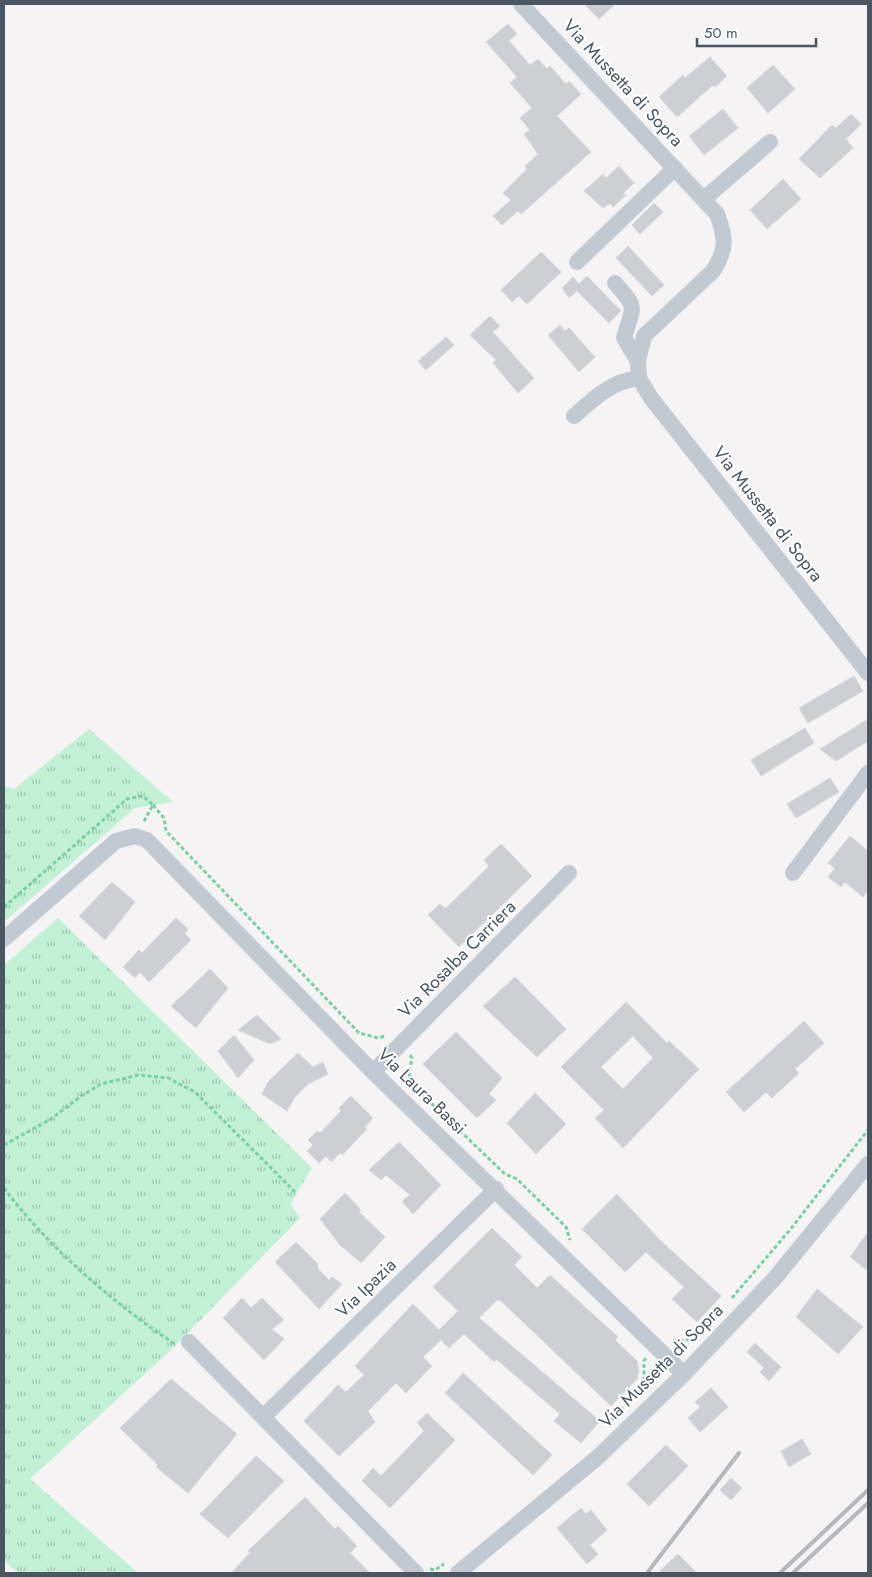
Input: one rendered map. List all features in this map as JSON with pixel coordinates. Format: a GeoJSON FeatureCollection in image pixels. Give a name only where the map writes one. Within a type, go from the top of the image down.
{"type":"FeatureCollection","features":[{"type":"Feature","properties":{"kind":"street","name":"Via Mussetta di Sopra"},"geometry":{"type":"LineString","coordinates":[[521,4],[705,198],[717,214],[723,230],[725,245],[720,260],[713,271],[644,336],[639,369]]}},
{"type":"Feature","properties":{"kind":"street"},"geometry":{"type":"LineString","coordinates":[[705,198],[770,142]]}},
{"type":"Feature","properties":{"kind":"street","name":"Via Mussetta di Sopra"},"geometry":{"type":"LineString","coordinates":[[577,262],[676,168]]}},
{"type":"Feature","properties":{"kind":"street","name":"Via Mussetta di Sopra"},"geometry":{"type":"LineString","coordinates":[[615,283],[632,301],[633,308],[624,338],[651,398],[868,673]]}},
{"type":"Feature","properties":{"kind":"street"},"geometry":{"type":"LineString","coordinates":[[574,416],[601,392],[624,380],[639,369]]}},
{"type":"Feature","properties":{"kind":"street"},"geometry":{"type":"LineString","coordinates":[[793,873],[868,773]]}},
{"type":"Feature","properties":{"kind":"street"},"geometry":{"type":"LineString","coordinates":[[4,939],[116,841],[135,836]]}},
{"type":"Feature","properties":{"kind":"street","name":"Via Laura Bassi"},"geometry":{"type":"LineString","coordinates":[[135,836],[147,840],[373,1072],[496,1189],[684,1374]]}},
{"type":"Feature","properties":{"kind":"street","name":"Via Rosalba Carriera"},"geometry":{"type":"LineString","coordinates":[[373,1072],[569,873]]}},
{"type":"Feature","properties":{"kind":"street","name":"Via Mussetta di Sopra"},"geometry":{"type":"LineString","coordinates":[[454,1566],[598,1456],[684,1374],[775,1278],[868,1164]]}},
{"type":"Feature","properties":{"kind":"street","name":"Via Ipazia"},"geometry":{"type":"LineString","coordinates":[[264,1417],[496,1189]]}},
{"type":"Feature","properties":{"kind":"street"},"geometry":{"type":"LineString","coordinates":[[183,1344],[264,1417],[420,1571]]}},
{"type":"Feature","properties":{"kind":"path"},"geometry":{"type":"LineString","coordinates":[[4,907],[127,798],[143,796],[164,818],[166,831],[360,1033],[378,1038],[391,1034],[412,1058],[409,1073],[411,1084],[504,1174],[517,1179],[566,1227],[570,1241],[577,1248]]}},
{"type":"Feature","properties":{"kind":"path"},"geometry":{"type":"LineString","coordinates":[[135,836],[153,805]]}},
{"type":"Feature","properties":{"kind":"path"},"geometry":{"type":"LineString","coordinates":[[4,1145],[51,1120],[81,1096],[102,1084],[138,1075],[168,1078],[195,1092],[295,1192]]}},
{"type":"Feature","properties":{"kind":"path"},"geometry":{"type":"LineString","coordinates":[[730,1300],[789,1231],[868,1130]]}},
{"type":"Feature","properties":{"kind":"path"},"geometry":{"type":"LineString","coordinates":[[4,1188],[47,1238],[108,1294],[151,1328],[183,1344]]}},
{"type":"Feature","properties":{"kind":"path"},"geometry":{"type":"LineString","coordinates":[[610,1423],[616,1414],[644,1387],[644,1360],[656,1346],[665,1337],[686,1342],[694,1338],[714,1317]]}},
{"type":"Feature","properties":{"kind":"path"},"geometry":{"type":"LineString","coordinates":[[420,1571],[454,1566]]}},
{"type":"Feature","properties":{"kind":"green space"},"geometry":{"type":"Polygon","coordinates":[[[89,729],[173,802],[135,808],[4,922],[4,786],[14,789],[89,729]]]}},
{"type":"Feature","properties":{"kind":"green space"},"geometry":{"type":"Polygon","coordinates":[[[58,918],[312,1168],[291,1205],[300,1218],[172,1349],[30,1479],[138,1573],[18,1573],[4,1561],[4,965],[58,918]]]}},
{"type":"Feature","properties":{"kind":"building"},"geometry":{"type":"Polygon","coordinates":[[[584,4],[615,4],[599,19],[584,4]]]}},
{"type":"Feature","properties":{"kind":"building"},"geometry":{"type":"Polygon","coordinates":[[[508,24],[517,34],[509,41],[530,65],[538,59],[547,69],[550,66],[566,84],[569,81],[581,94],[557,116],[591,152],[521,214],[518,211],[502,225],[493,216],[511,200],[503,193],[527,169],[525,166],[538,154],[524,134],[530,130],[520,118],[532,108],[510,83],[517,77],[486,42],[508,24]]]}},
{"type":"Feature","properties":{"kind":"building"},"geometry":{"type":"Polygon","coordinates":[[[710,57],[727,76],[715,87],[713,85],[677,117],[659,97],[683,75],[685,78],[710,57]]]}},
{"type":"Feature","properties":{"kind":"building"},"geometry":{"type":"Polygon","coordinates":[[[773,65],[795,89],[768,113],[747,88],[773,65]]]}},
{"type":"Feature","properties":{"kind":"building"},"geometry":{"type":"Polygon","coordinates":[[[723,109],[738,128],[704,155],[689,136],[723,109]]]}},
{"type":"Feature","properties":{"kind":"building"},"geometry":{"type":"Polygon","coordinates":[[[851,114],[861,124],[846,139],[853,148],[820,178],[799,159],[832,125],[836,128],[851,114]]]}},
{"type":"Feature","properties":{"kind":"building"},"geometry":{"type":"Polygon","coordinates":[[[619,166],[634,183],[623,193],[626,195],[613,207],[610,203],[603,208],[584,191],[603,174],[606,178],[619,166]]]}},
{"type":"Feature","properties":{"kind":"building"},"geometry":{"type":"Polygon","coordinates":[[[783,179],[801,199],[767,229],[750,210],[783,179]]]}},
{"type":"Feature","properties":{"kind":"building"},"geometry":{"type":"Polygon","coordinates":[[[654,203],[663,212],[640,234],[632,225],[654,203]]]}},
{"type":"Feature","properties":{"kind":"building"},"geometry":{"type":"Polygon","coordinates":[[[628,246],[664,285],[652,296],[616,258],[628,246]]]}},
{"type":"Feature","properties":{"kind":"building"},"geometry":{"type":"Polygon","coordinates":[[[541,252],[561,272],[527,304],[519,296],[512,302],[501,290],[541,252]]]}},
{"type":"Feature","properties":{"kind":"building"},"geometry":{"type":"Polygon","coordinates":[[[587,276],[621,311],[609,323],[577,291],[569,298],[562,288],[573,277],[579,284],[587,276]]]}},
{"type":"Feature","properties":{"kind":"building"},"geometry":{"type":"Polygon","coordinates":[[[490,316],[500,326],[493,332],[534,378],[518,393],[493,363],[496,360],[470,335],[490,316]]]}},
{"type":"Feature","properties":{"kind":"building"},"geometry":{"type":"Polygon","coordinates":[[[560,325],[565,331],[569,328],[595,357],[579,372],[548,335],[560,325]]]}},
{"type":"Feature","properties":{"kind":"building"},"geometry":{"type":"Polygon","coordinates":[[[446,337],[454,345],[426,370],[418,361],[446,337]]]}},
{"type":"Feature","properties":{"kind":"building"},"geometry":{"type":"Polygon","coordinates":[[[854,676],[863,691],[808,723],[799,708],[854,676]]]}},
{"type":"Feature","properties":{"kind":"building"},"geometry":{"type":"Polygon","coordinates":[[[868,719],[868,741],[836,761],[820,749],[868,719]]]}},
{"type":"Feature","properties":{"kind":"building"},"geometry":{"type":"Polygon","coordinates":[[[805,728],[814,743],[761,776],[751,760],[805,728]]]}},
{"type":"Feature","properties":{"kind":"building"},"geometry":{"type":"Polygon","coordinates":[[[830,778],[839,792],[796,818],[787,804],[830,778]]]}},
{"type":"Feature","properties":{"kind":"building"},"geometry":{"type":"Polygon","coordinates":[[[850,836],[868,851],[868,890],[863,897],[845,882],[841,887],[828,877],[835,868],[828,863],[850,836]]]}},
{"type":"Feature","properties":{"kind":"building"},"geometry":{"type":"Polygon","coordinates":[[[501,844],[532,876],[459,947],[428,915],[440,904],[445,909],[476,879],[489,866],[484,860],[501,844]]]}},
{"type":"Feature","properties":{"kind":"building"},"geometry":{"type":"Polygon","coordinates":[[[112,882],[135,902],[105,940],[79,916],[112,882]]]}},
{"type":"Feature","properties":{"kind":"building"},"geometry":{"type":"Polygon","coordinates":[[[176,918],[188,929],[185,933],[191,940],[149,982],[140,972],[135,978],[123,967],[139,950],[142,953],[176,918]]]}},
{"type":"Feature","properties":{"kind":"building"},"geometry":{"type":"Polygon","coordinates":[[[210,969],[228,988],[196,1028],[171,1006],[210,969]]]}},
{"type":"Feature","properties":{"kind":"building"},"geometry":{"type":"Polygon","coordinates":[[[515,977],[566,1029],[537,1057],[483,1006],[515,977]]]}},
{"type":"Feature","properties":{"kind":"building"},"geometry":{"type":"Polygon","coordinates":[[[626,1002],[667,1043],[669,1041],[699,1069],[623,1148],[595,1118],[604,1110],[561,1067],[626,1002]],[[633,1036],[601,1067],[623,1089],[653,1058],[633,1036]]]}},
{"type":"Feature","properties":{"kind":"building"},"geometry":{"type":"Polygon","coordinates":[[[257,1015],[281,1039],[270,1044],[238,1030],[257,1015]]]}},
{"type":"Feature","properties":{"kind":"building"},"geometry":{"type":"Polygon","coordinates":[[[804,1021],[824,1043],[795,1069],[799,1073],[772,1098],[766,1092],[744,1112],[726,1092],[804,1021]]]}},
{"type":"Feature","properties":{"kind":"building"},"geometry":{"type":"Polygon","coordinates":[[[456,1032],[502,1078],[489,1094],[496,1100],[477,1118],[423,1064],[456,1032]]]}},
{"type":"Feature","properties":{"kind":"building"},"geometry":{"type":"Polygon","coordinates":[[[234,1035],[254,1060],[238,1078],[218,1051],[234,1035]]]}},
{"type":"Feature","properties":{"kind":"building"},"geometry":{"type":"Polygon","coordinates":[[[298,1053],[313,1067],[323,1062],[328,1074],[308,1084],[295,1097],[287,1111],[262,1094],[268,1082],[298,1053]]]}},
{"type":"Feature","properties":{"kind":"building"},"geometry":{"type":"Polygon","coordinates":[[[535,1093],[566,1124],[536,1154],[507,1123],[535,1093]]]}},
{"type":"Feature","properties":{"kind":"building"},"geometry":{"type":"Polygon","coordinates":[[[351,1096],[373,1118],[365,1127],[367,1129],[342,1155],[340,1153],[331,1162],[326,1156],[319,1163],[307,1151],[313,1145],[308,1140],[317,1131],[320,1133],[341,1111],[339,1108],[351,1096]]]}},
{"type":"Feature","properties":{"kind":"building"},"geometry":{"type":"Polygon","coordinates":[[[399,1142],[441,1185],[413,1214],[402,1201],[410,1195],[386,1175],[381,1180],[369,1170],[399,1142]]]}},
{"type":"Feature","properties":{"kind":"building"},"geometry":{"type":"Polygon","coordinates":[[[345,1193],[361,1210],[359,1212],[385,1237],[361,1263],[340,1245],[320,1219],[345,1193]]]}},
{"type":"Feature","properties":{"kind":"building"},"geometry":{"type":"Polygon","coordinates":[[[617,1194],[659,1239],[721,1296],[697,1322],[672,1299],[684,1287],[646,1252],[625,1272],[582,1229],[617,1194]]]}},
{"type":"Feature","properties":{"kind":"building"},"geometry":{"type":"Polygon","coordinates":[[[492,1228],[522,1257],[514,1265],[537,1288],[550,1275],[618,1337],[615,1340],[637,1361],[639,1371],[637,1379],[611,1406],[500,1300],[497,1300],[479,1318],[600,1421],[581,1443],[554,1421],[560,1414],[496,1359],[494,1362],[464,1334],[449,1348],[441,1340],[423,1357],[432,1366],[406,1393],[396,1383],[368,1411],[375,1422],[339,1456],[304,1421],[338,1385],[346,1392],[364,1375],[355,1366],[413,1304],[439,1330],[458,1311],[433,1287],[492,1228]]]}},
{"type":"Feature","properties":{"kind":"building"},"geometry":{"type":"Polygon","coordinates":[[[868,1232],[868,1271],[850,1257],[868,1232]]]}},
{"type":"Feature","properties":{"kind":"building"},"geometry":{"type":"Polygon","coordinates":[[[296,1242],[317,1263],[318,1269],[329,1280],[332,1277],[342,1284],[319,1309],[275,1262],[296,1242]]]}},
{"type":"Feature","properties":{"kind":"building"},"geometry":{"type":"Polygon","coordinates":[[[817,1289],[863,1327],[838,1354],[796,1317],[817,1289]]]}},
{"type":"Feature","properties":{"kind":"building"},"geometry":{"type":"Polygon","coordinates":[[[242,1298],[251,1308],[262,1298],[284,1320],[272,1329],[284,1339],[264,1360],[223,1318],[242,1298]]]}},
{"type":"Feature","properties":{"kind":"building"},"geometry":{"type":"Polygon","coordinates":[[[755,1343],[781,1367],[769,1381],[760,1372],[764,1368],[747,1352],[755,1343]]]}},
{"type":"Feature","properties":{"kind":"building"},"geometry":{"type":"Polygon","coordinates":[[[463,1373],[552,1455],[533,1475],[445,1393],[463,1373]]]}},
{"type":"Feature","properties":{"kind":"building"},"geometry":{"type":"Polygon","coordinates":[[[171,1379],[237,1434],[188,1493],[156,1467],[158,1465],[120,1428],[171,1379]]]}},
{"type":"Feature","properties":{"kind":"building"},"geometry":{"type":"Polygon","coordinates":[[[711,1388],[728,1407],[700,1432],[688,1418],[700,1407],[695,1402],[711,1388]]]}},
{"type":"Feature","properties":{"kind":"building"},"geometry":{"type":"Polygon","coordinates":[[[427,1413],[455,1440],[390,1508],[362,1481],[373,1468],[381,1476],[424,1431],[417,1423],[427,1413]]]}},
{"type":"Feature","properties":{"kind":"building"},"geometry":{"type":"Polygon","coordinates":[[[802,1439],[811,1454],[789,1467],[781,1451],[802,1439]]]}},
{"type":"Feature","properties":{"kind":"building"},"geometry":{"type":"Polygon","coordinates":[[[666,1445],[688,1466],[649,1506],[627,1484],[666,1445]]]}},
{"type":"Feature","properties":{"kind":"building"},"geometry":{"type":"Polygon","coordinates":[[[256,1456],[284,1481],[228,1538],[200,1514],[256,1456]]]}},
{"type":"Feature","properties":{"kind":"building"},"geometry":{"type":"Polygon","coordinates":[[[731,1478],[742,1488],[731,1500],[720,1490],[731,1478]]]}},
{"type":"Feature","properties":{"kind":"building"},"geometry":{"type":"Polygon","coordinates":[[[305,1497],[335,1529],[338,1526],[357,1546],[350,1553],[370,1573],[231,1573],[250,1553],[248,1551],[305,1497]]]}},
{"type":"Feature","properties":{"kind":"building"},"geometry":{"type":"Polygon","coordinates":[[[581,1508],[586,1514],[591,1510],[607,1530],[590,1545],[598,1554],[587,1564],[557,1528],[581,1508]]]}},
{"type":"Feature","properties":{"kind":"building"},"geometry":{"type":"Polygon","coordinates":[[[678,1554],[697,1573],[658,1573],[678,1554]]]}},
{"type":"Feature","properties":{"kind":"railway"},"geometry":{"type":"LineString","coordinates":[[647,1573],[739,1453]]}},
{"type":"Feature","properties":{"kind":"railway"},"geometry":{"type":"LineString","coordinates":[[780,1573],[868,1490]]}},
{"type":"Feature","properties":{"kind":"railway"},"geometry":{"type":"LineString","coordinates":[[793,1573],[868,1503]]}}]}
